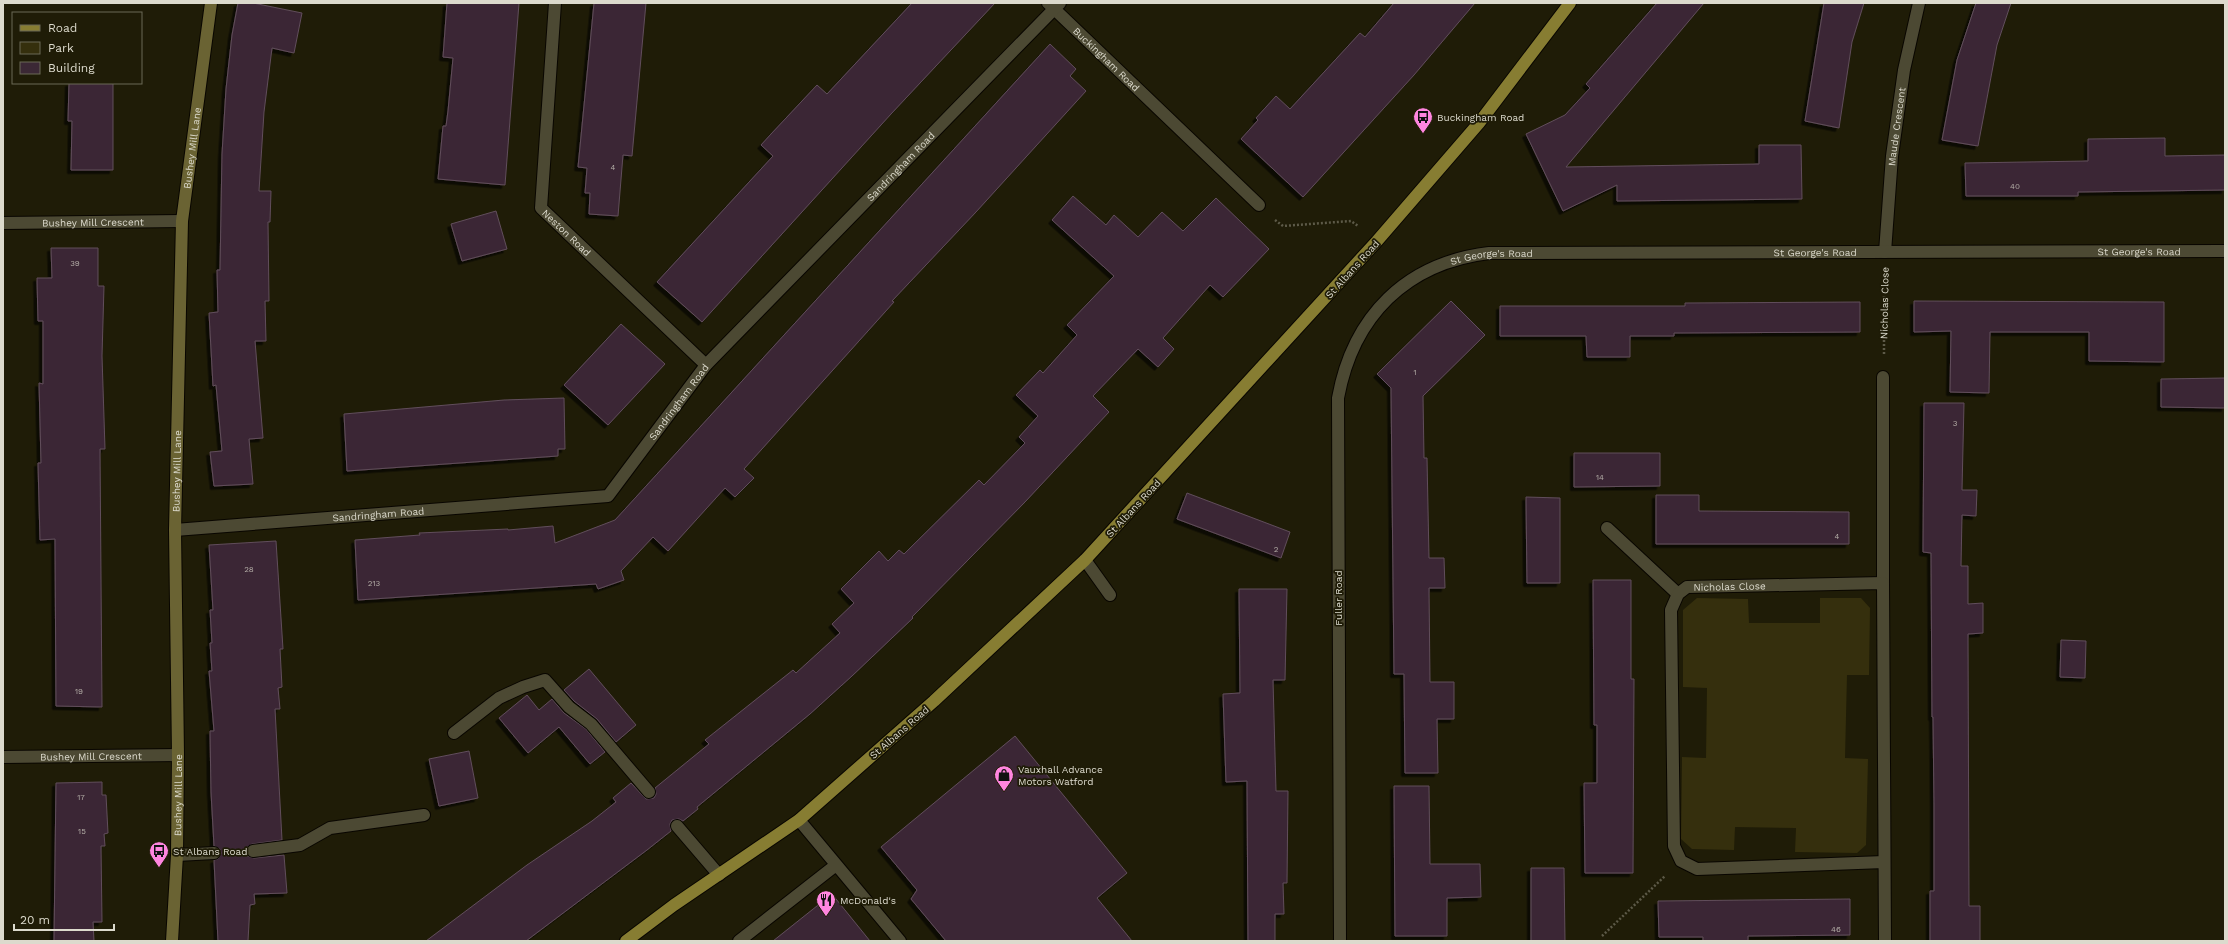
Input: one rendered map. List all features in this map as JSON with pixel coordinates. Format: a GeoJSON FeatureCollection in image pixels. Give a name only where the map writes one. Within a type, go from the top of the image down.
{"type":"FeatureCollection","features":[{"type":"Feature","properties":{"kind":"main road","name":"St Albans Road"},"geometry":{"type":"LineString","coordinates":[[626,941],[674,905],[799,820],[934,700],[1085,560],[1377,241],[1479,123],[1570,3]]}},
{"type":"Feature","properties":{"kind":"street","name":"Bushey Mill Lane"},"geometry":{"type":"LineString","coordinates":[[172,941],[177,855],[178,755],[175,530],[182,221],[211,3]]}},
{"type":"Feature","properties":{"kind":"street","name":"Neston Road"},"geometry":{"type":"LineString","coordinates":[[555,3],[541,208],[706,365]]}},
{"type":"Feature","properties":{"kind":"street","name":"Maude Crescent"},"geometry":{"type":"LineString","coordinates":[[1885,252],[1892,156],[1904,70],[1919,3]]}},
{"type":"Feature","properties":{"kind":"street","name":"Sandringham Road"},"geometry":{"type":"LineString","coordinates":[[175,530],[608,496],[706,365],[1054,5]]}},
{"type":"Feature","properties":{"kind":"street","name":"Buckingham Road"},"geometry":{"type":"LineString","coordinates":[[1054,5],[1259,205]]}},
{"type":"Feature","properties":{"kind":"street","name":"Bushey Mill Crescent"},"geometry":{"type":"LineString","coordinates":[[3,223],[182,221]]}},
{"type":"Feature","properties":{"kind":"street","name":"St George's Road"},"geometry":{"type":"LineString","coordinates":[[1410,279],[1444,263],[1468,256],[1489,253],[2225,251]]}},
{"type":"Feature","properties":{"kind":"street","name":"Fuller Road"},"geometry":{"type":"LineString","coordinates":[[1340,941],[1338,398],[1342,373],[1362,329],[1377,310],[1410,279]]}},
{"type":"Feature","properties":{"kind":"street"},"geometry":{"type":"LineString","coordinates":[[1883,377],[1885,941]]}},
{"type":"Feature","properties":{"kind":"street"},"geometry":{"type":"LineString","coordinates":[[1607,528],[1678,594]]}},
{"type":"Feature","properties":{"kind":"street"},"geometry":{"type":"LineString","coordinates":[[1085,560],[1110,594]]}},
{"type":"Feature","properties":{"kind":"street","name":"Nicholas Close"},"geometry":{"type":"LineString","coordinates":[[1681,861],[1674,846],[1671,610],[1678,594],[1687,587],[1883,583]]}},
{"type":"Feature","properties":{"kind":"street"},"geometry":{"type":"LineString","coordinates":[[454,733],[499,698],[522,687],[545,680],[569,707],[591,724],[649,792]]}},
{"type":"Feature","properties":{"kind":"street","name":"Bushey Mill Crescent"},"geometry":{"type":"LineString","coordinates":[[3,757],[178,755]]}},
{"type":"Feature","properties":{"kind":"street"},"geometry":{"type":"LineString","coordinates":[[253,851],[300,845],[330,828],[424,815]]}},
{"type":"Feature","properties":{"kind":"street"},"geometry":{"type":"LineString","coordinates":[[799,820],[900,941]]}},
{"type":"Feature","properties":{"kind":"street"},"geometry":{"type":"LineString","coordinates":[[677,826],[719,875]]}},
{"type":"Feature","properties":{"kind":"street"},"geometry":{"type":"LineString","coordinates":[[177,855],[214,853]]}},
{"type":"Feature","properties":{"kind":"street"},"geometry":{"type":"LineString","coordinates":[[1681,861],[1697,869],[1884,862]]}},
{"type":"Feature","properties":{"kind":"street"},"geometry":{"type":"LineString","coordinates":[[739,941],[836,865]]}},
{"type":"Feature","properties":{"kind":"path"},"geometry":{"type":"LineString","coordinates":[[1259,205],[1283,226],[1351,221],[1377,241]]}},
{"type":"Feature","properties":{"kind":"path","name":"Nicholas Close"},"geometry":{"type":"LineString","coordinates":[[1883,377],[1885,252]]}},
{"type":"Feature","properties":{"kind":"path"},"geometry":{"type":"LineString","coordinates":[[1602,936],[1681,861]]}},
{"type":"Feature","properties":{"kind":"green space"},"geometry":{"type":"Polygon","coordinates":[[[1697,598],[1748,599],[1749,623],[1820,623],[1820,598],[1861,598],[1870,608],[1869,675],[1847,675],[1845,758],[1868,759],[1866,845],[1857,853],[1795,852],[1796,828],[1735,827],[1734,850],[1692,849],[1681,839],[1682,757],[1706,758],[1707,688],[1683,687],[1683,610],[1697,598]]]}},
{"type":"Feature","properties":{"kind":"building"},"geometry":{"type":"Polygon","coordinates":[[[238,3],[253,3],[302,13],[294,53],[272,48],[264,112],[259,191],[271,191],[270,222],[268,222],[269,301],[265,301],[266,341],[255,341],[263,438],[249,439],[253,484],[214,486],[210,452],[222,451],[216,385],[213,386],[209,313],[218,312],[217,270],[220,270],[222,154],[226,89],[232,35],[238,3]]]}},
{"type":"Feature","properties":{"kind":"building"},"geometry":{"type":"Polygon","coordinates":[[[447,3],[519,3],[505,185],[438,179],[443,126],[446,126],[448,111],[453,58],[443,57],[447,3]]]}},
{"type":"Feature","properties":{"kind":"building"},"geometry":{"type":"Polygon","coordinates":[[[594,3],[646,3],[632,156],[623,155],[618,216],[589,214],[590,193],[585,193],[587,168],[578,167],[594,3]]]}},
{"type":"Feature","properties":{"kind":"building"},"geometry":{"type":"Polygon","coordinates":[[[912,3],[995,3],[891,114],[702,322],[657,282],[773,156],[761,145],[771,134],[817,85],[827,94],[912,3]]]}},
{"type":"Feature","properties":{"kind":"building"},"geometry":{"type":"Polygon","coordinates":[[[1394,3],[1475,3],[1414,75],[1303,197],[1241,139],[1258,120],[1256,118],[1276,96],[1290,109],[1360,33],[1365,37],[1394,3]]]}},
{"type":"Feature","properties":{"kind":"building"},"geometry":{"type":"Polygon","coordinates":[[[1657,3],[1704,3],[1566,167],[1759,164],[1759,145],[1801,145],[1802,199],[1617,201],[1617,185],[1563,211],[1526,134],[1565,115],[1590,88],[1586,84],[1657,3]]]}},
{"type":"Feature","properties":{"kind":"building"},"geometry":{"type":"Polygon","coordinates":[[[1824,3],[1864,3],[1852,42],[1839,128],[1805,121],[1824,3]]]}},
{"type":"Feature","properties":{"kind":"building"},"geometry":{"type":"Polygon","coordinates":[[[1976,3],[2011,3],[1997,45],[1978,146],[1942,140],[1957,60],[1976,3]]]}},
{"type":"Feature","properties":{"kind":"building"},"geometry":{"type":"Polygon","coordinates":[[[1050,44],[1076,69],[1070,76],[1086,91],[976,212],[892,301],[894,302],[744,469],[754,478],[735,497],[725,488],[668,551],[653,537],[621,571],[624,580],[598,589],[596,584],[358,600],[355,540],[420,535],[419,533],[508,530],[553,526],[555,543],[615,520],[1050,44]]]}},
{"type":"Feature","properties":{"kind":"building"},"geometry":{"type":"Polygon","coordinates":[[[69,84],[113,84],[113,170],[71,170],[72,121],[68,121],[69,84]]]}},
{"type":"Feature","properties":{"kind":"building"},"geometry":{"type":"Polygon","coordinates":[[[2165,138],[2165,156],[2225,155],[2225,190],[2078,192],[2078,196],[1966,196],[1965,163],[2088,161],[2088,139],[2165,138]]]}},
{"type":"Feature","properties":{"kind":"building"},"geometry":{"type":"Polygon","coordinates":[[[1073,196],[1106,225],[1114,215],[1138,237],[1162,212],[1183,231],[1216,198],[1269,249],[1223,297],[1210,285],[1163,338],[1174,349],[1158,367],[1138,349],[1093,396],[1109,412],[1025,502],[912,617],[913,618],[852,676],[810,714],[697,807],[698,809],[683,821],[679,819],[672,820],[670,824],[671,831],[526,941],[426,941],[527,865],[592,821],[616,802],[613,798],[631,783],[646,799],[654,798],[656,794],[655,788],[709,744],[705,740],[793,670],[796,673],[840,633],[832,624],[854,603],[841,589],[879,551],[888,561],[899,550],[904,554],[979,480],[984,485],[1025,443],[1019,437],[1038,416],[1016,395],[1040,370],[1043,373],[1077,335],[1067,325],[1114,276],[1052,220],[1073,196]]]}},
{"type":"Feature","properties":{"kind":"building"},"geometry":{"type":"Polygon","coordinates":[[[496,211],[507,249],[462,261],[451,224],[496,211]]]}},
{"type":"Feature","properties":{"kind":"building"},"geometry":{"type":"Polygon","coordinates":[[[51,248],[98,248],[98,286],[104,286],[102,356],[105,449],[100,449],[102,707],[56,706],[55,539],[40,540],[38,463],[41,463],[39,383],[43,384],[43,321],[38,321],[37,278],[52,278],[51,248]]]}},
{"type":"Feature","properties":{"kind":"building"},"geometry":{"type":"Polygon","coordinates":[[[1451,301],[1485,335],[1423,396],[1424,458],[1427,458],[1429,558],[1444,558],[1445,588],[1429,588],[1430,682],[1454,682],[1454,719],[1437,719],[1438,773],[1405,773],[1404,674],[1394,674],[1391,388],[1377,374],[1451,301]]]}},
{"type":"Feature","properties":{"kind":"building"},"geometry":{"type":"Polygon","coordinates":[[[1914,301],[2164,302],[2164,362],[2089,361],[2089,332],[1990,332],[1989,393],[1950,392],[1951,331],[1914,332],[1914,301]]]}},
{"type":"Feature","properties":{"kind":"building"},"geometry":{"type":"Polygon","coordinates":[[[1860,302],[1860,332],[1674,333],[1674,336],[1630,336],[1630,357],[1587,357],[1586,336],[1500,336],[1500,306],[1685,306],[1685,303],[1860,302]]]}},
{"type":"Feature","properties":{"kind":"building"},"geometry":{"type":"Polygon","coordinates":[[[621,324],[665,364],[608,425],[564,385],[621,324]]]}},
{"type":"Feature","properties":{"kind":"building"},"geometry":{"type":"Polygon","coordinates":[[[2225,378],[2225,408],[2161,407],[2161,379],[2225,378]]]}},
{"type":"Feature","properties":{"kind":"building"},"geometry":{"type":"Polygon","coordinates":[[[564,398],[565,449],[558,449],[558,456],[347,471],[344,414],[504,400],[564,398]]]}},
{"type":"Feature","properties":{"kind":"building"},"geometry":{"type":"Polygon","coordinates":[[[1924,403],[1964,403],[1962,490],[1977,490],[1976,516],[1962,515],[1961,566],[1968,566],[1968,604],[1983,603],[1983,633],[1968,634],[1969,906],[1980,906],[1980,941],[1930,941],[1930,891],[1934,891],[1934,804],[1931,553],[1923,552],[1924,403]]]}},
{"type":"Feature","properties":{"kind":"building"},"geometry":{"type":"Polygon","coordinates":[[[1574,453],[1660,453],[1660,486],[1574,487],[1574,453]]]}},
{"type":"Feature","properties":{"kind":"building"},"geometry":{"type":"Polygon","coordinates":[[[1187,493],[1290,532],[1281,558],[1177,519],[1187,493]]]}},
{"type":"Feature","properties":{"kind":"building"},"geometry":{"type":"Polygon","coordinates":[[[1656,495],[1699,495],[1699,511],[1849,512],[1849,544],[1656,544],[1656,495]]]}},
{"type":"Feature","properties":{"kind":"building"},"geometry":{"type":"Polygon","coordinates":[[[1526,497],[1560,498],[1560,583],[1527,583],[1526,497]]]}},
{"type":"Feature","properties":{"kind":"building"},"geometry":{"type":"Polygon","coordinates":[[[276,541],[283,649],[280,649],[282,687],[278,688],[280,709],[275,709],[282,840],[252,844],[246,848],[246,852],[247,856],[254,858],[284,855],[287,893],[254,894],[255,904],[250,905],[248,941],[218,941],[214,860],[218,859],[221,853],[220,849],[214,846],[211,792],[210,731],[214,731],[209,671],[212,671],[210,610],[213,610],[209,545],[276,541]]]}},
{"type":"Feature","properties":{"kind":"building"},"geometry":{"type":"Polygon","coordinates":[[[1593,580],[1631,580],[1631,679],[1634,679],[1633,873],[1585,873],[1584,783],[1597,783],[1597,725],[1594,725],[1593,580]]]}},
{"type":"Feature","properties":{"kind":"building"},"geometry":{"type":"Polygon","coordinates":[[[1239,589],[1287,589],[1285,680],[1273,680],[1276,791],[1288,791],[1287,883],[1283,883],[1284,914],[1275,914],[1275,941],[1248,941],[1247,781],[1226,782],[1223,694],[1240,693],[1239,589]]]}},
{"type":"Feature","properties":{"kind":"building"},"geometry":{"type":"Polygon","coordinates":[[[2061,640],[2086,641],[2085,678],[2060,677],[2061,640]]]}},
{"type":"Feature","properties":{"kind":"building"},"geometry":{"type":"Polygon","coordinates":[[[589,669],[636,725],[616,742],[597,719],[574,701],[564,690],[589,669]]]}},
{"type":"Feature","properties":{"kind":"building"},"geometry":{"type":"Polygon","coordinates":[[[527,695],[539,710],[552,699],[564,713],[586,729],[605,752],[590,764],[559,727],[528,753],[499,718],[527,695]]]}},
{"type":"Feature","properties":{"kind":"building","name":"Vauxhall Advance Motors Watford"},"geometry":{"type":"Polygon","coordinates":[[[1015,736],[1127,873],[1097,898],[1132,941],[946,941],[911,899],[917,890],[881,847],[1015,736]]]}},
{"type":"Feature","properties":{"kind":"building"},"geometry":{"type":"Polygon","coordinates":[[[469,751],[478,798],[439,806],[429,759],[469,751]]]}},
{"type":"Feature","properties":{"kind":"building"},"geometry":{"type":"Polygon","coordinates":[[[102,782],[102,795],[106,795],[108,833],[104,834],[105,846],[101,846],[102,922],[93,922],[94,941],[54,941],[56,783],[102,782]]]}},
{"type":"Feature","properties":{"kind":"building"},"geometry":{"type":"Polygon","coordinates":[[[1394,786],[1429,786],[1430,864],[1480,864],[1481,897],[1447,898],[1447,936],[1395,936],[1394,786]]]}},
{"type":"Feature","properties":{"kind":"building"},"geometry":{"type":"Polygon","coordinates":[[[1531,868],[1564,868],[1565,941],[1531,941],[1531,868]]]}},
{"type":"Feature","properties":{"kind":"building","name":"McDonald's"},"geometry":{"type":"Polygon","coordinates":[[[832,894],[870,941],[773,941],[832,894]]]}},
{"type":"Feature","properties":{"kind":"building"},"geometry":{"type":"Polygon","coordinates":[[[1850,899],[1850,935],[1748,936],[1748,941],[1703,941],[1703,937],[1659,937],[1658,901],[1850,899]]]}},
{"type":"Feature","properties":{"kind":"place","name":"Buckingham Road"},"geometry":{"type":"Point","coordinates":[1423,134]}},
{"type":"Feature","properties":{"kind":"place","name":"Vauxhall Advance Motors Watford"},"geometry":{"type":"Point","coordinates":[1004,792]}},
{"type":"Feature","properties":{"kind":"place","name":"St Albans Road"},"geometry":{"type":"Point","coordinates":[159,868]}},
{"type":"Feature","properties":{"kind":"place","name":"McDonald's"},"geometry":{"type":"Point","coordinates":[826,917]}}]}
